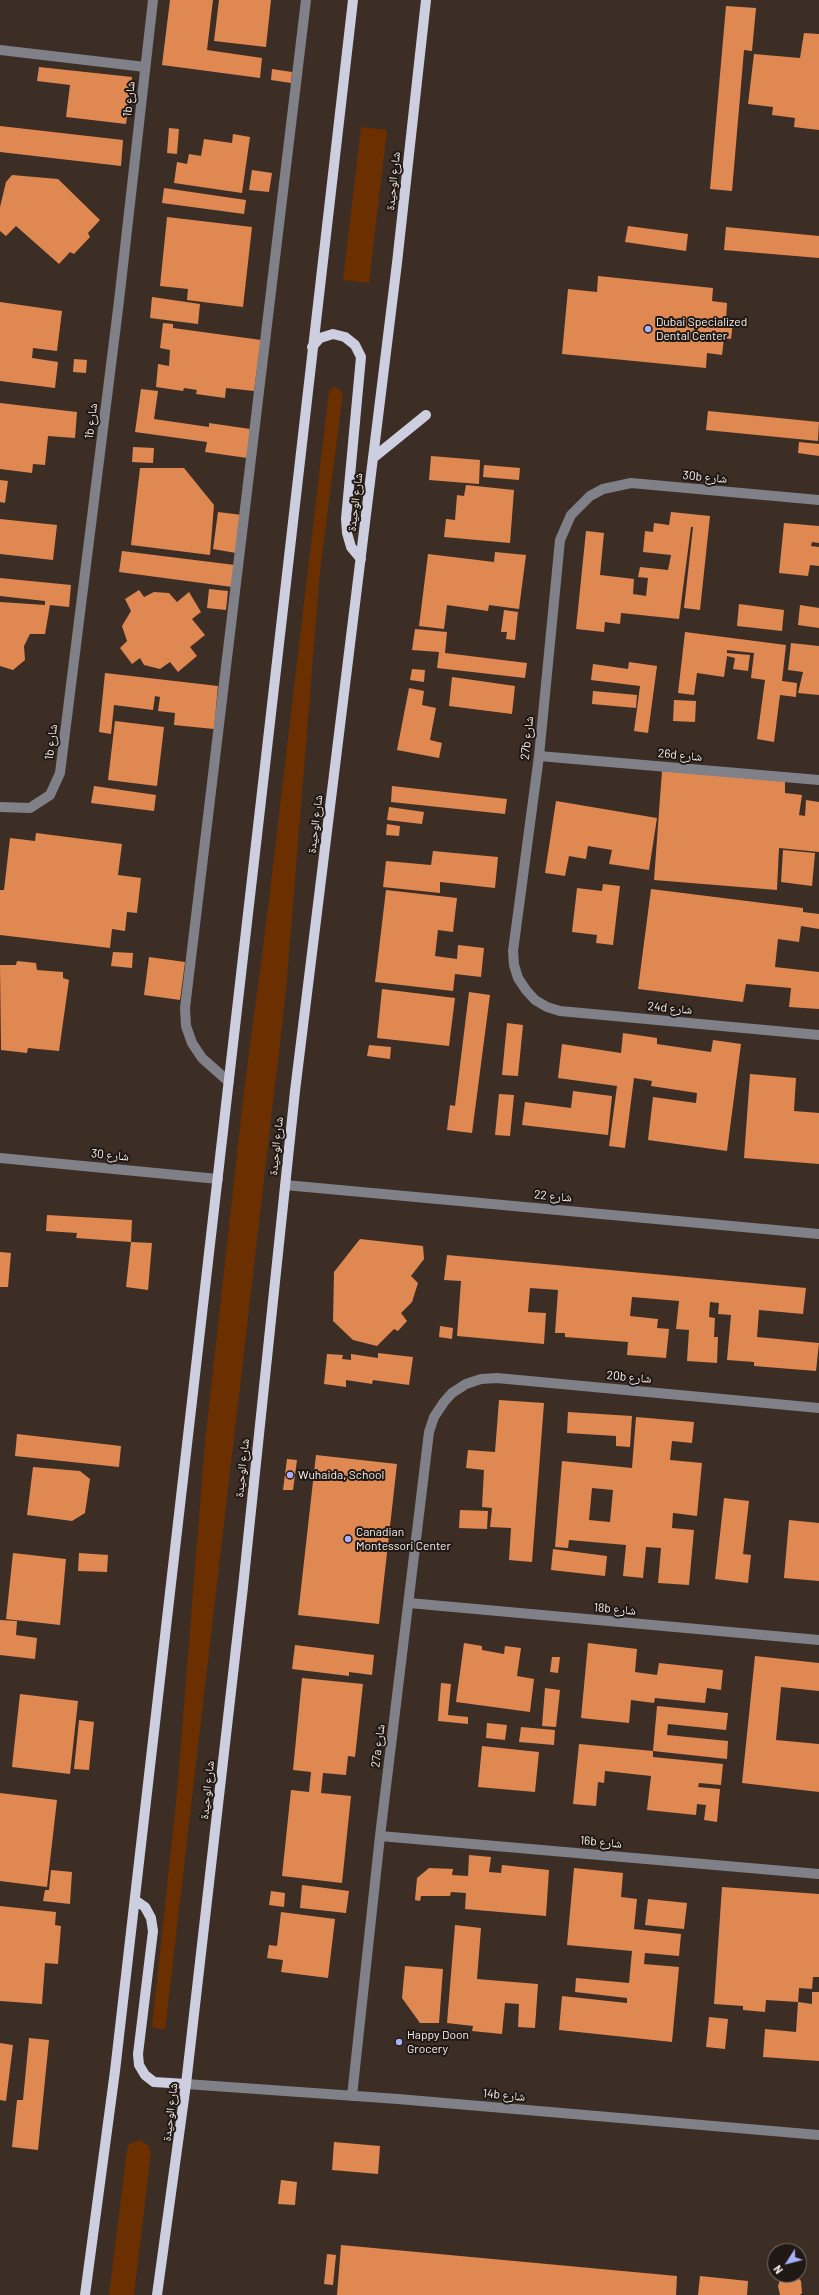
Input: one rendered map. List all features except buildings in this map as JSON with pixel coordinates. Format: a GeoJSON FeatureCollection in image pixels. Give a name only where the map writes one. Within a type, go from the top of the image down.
{"type":"FeatureCollection","features":[{"type":"Feature","properties":{"kind":"main road"},"geometry":{"type":"LineString","coordinates":[[85,2295],[107,2139],[135,1900],[353,0]]}},
{"type":"Feature","properties":{"kind":"main road","name":"شارع الوحيدة"},"geometry":{"type":"LineString","coordinates":[[157,2295],[186,2084],[243,1587],[285,1185],[361,560],[426,0]]}},
{"type":"Feature","properties":{"kind":"main road"},"geometry":{"type":"LineString","coordinates":[[312,347],[320,338],[333,334],[345,337],[355,345],[361,357],[346,519],[347,533],[351,547],[361,560]]}},
{"type":"Feature","properties":{"kind":"main road"},"geometry":{"type":"LineString","coordinates":[[373,458],[426,415]]}},
{"type":"Feature","properties":{"kind":"main road"},"geometry":{"type":"LineString","coordinates":[[135,1900],[145,1907],[151,1918],[153,1931],[138,2054],[139,2065],[144,2075],[154,2082],[186,2084]]}},
{"type":"Feature","properties":{"kind":"street","name":"1b شارع"},"geometry":{"type":"LineString","coordinates":[[3,807],[30,808],[50,795],[60,774],[119,301],[153,0]]}},
{"type":"Feature","properties":{"kind":"street"},"geometry":{"type":"LineString","coordinates":[[229,1082],[202,1058],[192,1043],[186,1026],[185,1008],[306,0]]}},
{"type":"Feature","properties":{"kind":"street"},"geometry":{"type":"LineString","coordinates":[[0,50],[145,67]]}},
{"type":"Feature","properties":{"kind":"street","name":"30b شارع"},"geometry":{"type":"LineString","coordinates":[[590,496],[603,489],[631,483],[819,500]]}},
{"type":"Feature","properties":{"kind":"street","name":"27b شارع"},"geometry":{"type":"LineString","coordinates":[[526,990],[518,978],[514,965],[514,951],[539,756],[560,540],[571,515],[590,496]]}},
{"type":"Feature","properties":{"kind":"street","name":"26d شارع"},"geometry":{"type":"LineString","coordinates":[[539,756],[819,780]]}},
{"type":"Feature","properties":{"kind":"street","name":"24d شارع"},"geometry":{"type":"LineString","coordinates":[[526,990],[535,1000],[547,1007],[560,1011],[819,1035]]}},
{"type":"Feature","properties":{"kind":"street","name":"شارع 30"},"geometry":{"type":"LineString","coordinates":[[0,1158],[218,1179]]}},
{"type":"Feature","properties":{"kind":"street","name":"شارع 22"},"geometry":{"type":"LineString","coordinates":[[285,1185],[819,1234]]}},
{"type":"Feature","properties":{"kind":"street","name":"20b شارع"},"geometry":{"type":"LineString","coordinates":[[444,1402],[452,1393],[466,1384],[481,1379],[497,1378],[819,1408]]}},
{"type":"Feature","properties":{"kind":"street","name":"27a شارع"},"geometry":{"type":"LineString","coordinates":[[352,2096],[380,1836],[430,1432],[434,1417],[444,1402]]}},
{"type":"Feature","properties":{"kind":"street","name":"18b شارع"},"geometry":{"type":"LineString","coordinates":[[409,1603],[819,1640]]}},
{"type":"Feature","properties":{"kind":"street","name":"16b شارع"},"geometry":{"type":"LineString","coordinates":[[380,1836],[819,1874]]}},
{"type":"Feature","properties":{"kind":"street","name":"14b شارع"},"geometry":{"type":"LineString","coordinates":[[186,2084],[352,2096],[819,2135]]}},
{"type":"Feature","properties":{"kind":"shaded area"},"geometry":{"type":"Polygon","coordinates":[[[361,127],[387,130],[369,283],[343,280],[361,127]]]}},
{"type":"Feature","properties":{"kind":"shaded area"},"geometry":{"type":"Polygon","coordinates":[[[335,387],[343,393],[320,571],[286,991],[165,2030],[152,2027],[177,1793],[205,1442],[244,1091],[267,916],[329,391],[335,387]]]}},
{"type":"Feature","properties":{"kind":"shaded area"},"geometry":{"type":"Polygon","coordinates":[[[140,2140],[149,2146],[151,2152],[134,2295],[109,2295],[127,2150],[129,2144],[140,2140]]]}},
{"type":"Feature","properties":{"kind":"place","name":"Dubai Specialized Dental Center"},"geometry":{"type":"Point","coordinates":[648,329]}},
{"type":"Feature","properties":{"kind":"place","name":"Wuhaida, School"},"geometry":{"type":"Point","coordinates":[290,1475]}},
{"type":"Feature","properties":{"kind":"place","name":"Canadian Montessori Center"},"geometry":{"type":"Point","coordinates":[348,1539]}},
{"type":"Feature","properties":{"kind":"place","name":"Happy Doon Grocery"},"geometry":{"type":"Point","coordinates":[399,2042]}}]}
